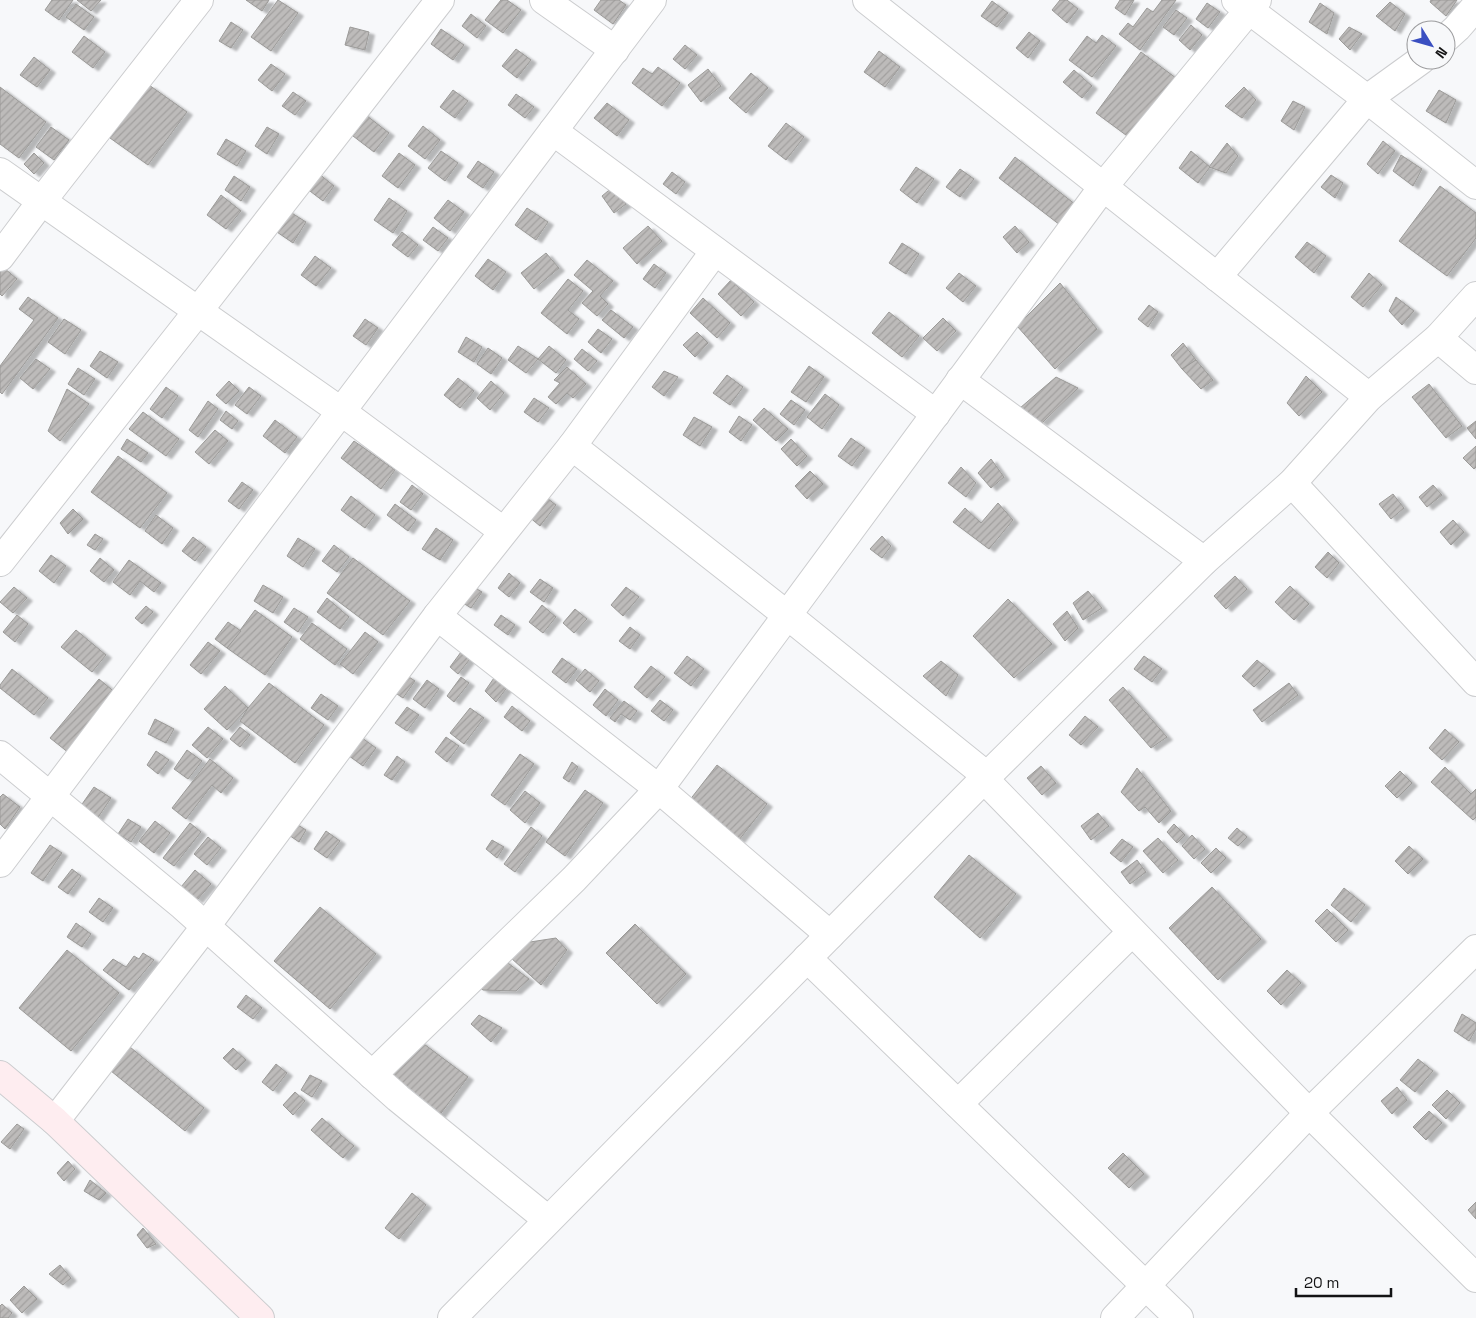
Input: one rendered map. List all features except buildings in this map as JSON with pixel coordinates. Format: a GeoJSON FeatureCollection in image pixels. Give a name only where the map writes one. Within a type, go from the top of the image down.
{"type":"FeatureCollection","features":[{"type":"Feature","properties":{"kind":"street"},"geometry":{"type":"LineString","coordinates":[[0,257],[199,0]]}},
{"type":"Feature","properties":{"kind":"street"},"geometry":{"type":"LineString","coordinates":[[0,562],[440,0]]}},
{"type":"Feature","properties":{"kind":"street"},"geometry":{"type":"LineString","coordinates":[[544,0],[615,50]]}},
{"type":"Feature","properties":{"kind":"street"},"geometry":{"type":"LineString","coordinates":[[0,863],[652,0]]}},
{"type":"Feature","properties":{"kind":"street"},"geometry":{"type":"LineString","coordinates":[[867,0],[1368,397]]}},
{"type":"Feature","properties":{"kind":"street"},"geometry":{"type":"LineString","coordinates":[[372,1075],[574,879],[659,790],[1103,187],[1248,4],[1476,185]]}},
{"type":"Feature","properties":{"kind":"street"},"geometry":{"type":"LineString","coordinates":[[1456,29],[1476,6]]}},
{"type":"Feature","properties":{"kind":"street"},"geometry":{"type":"LineString","coordinates":[[1217,277],[1367,99],[1407,70]]}},
{"type":"Feature","properties":{"kind":"street"},"geometry":{"type":"LineString","coordinates":[[553,131],[936,414]]}},
{"type":"Feature","properties":{"kind":"street"},"geometry":{"type":"LineString","coordinates":[[0,172],[342,412],[504,531]]}},
{"type":"Feature","properties":{"kind":"street"},"geometry":{"type":"LineString","coordinates":[[55,1121],[206,926],[437,616],[572,446],[715,250]]}},
{"type":"Feature","properties":{"kind":"street"},"geometry":{"type":"LineString","coordinates":[[452,1318],[807,958],[1204,560],[1292,483],[1368,397],[1438,338],[1476,296]]}},
{"type":"Feature","properties":{"kind":"street"},"geometry":{"type":"LineString","coordinates":[[1438,338],[1476,370]]}},
{"type":"Feature","properties":{"kind":"street"},"geometry":{"type":"LineString","coordinates":[[960,380],[1204,560]]}},
{"type":"Feature","properties":{"kind":"street"},"geometry":{"type":"LineString","coordinates":[[572,446],[788,615],[986,778],[1132,932],[1309,1113],[1476,1278]]}},
{"type":"Feature","properties":{"kind":"street"},"geometry":{"type":"LineString","coordinates":[[1292,483],[1476,680]]}},
{"type":"Feature","properties":{"kind":"street"},"geometry":{"type":"LineString","coordinates":[[437,616],[659,790],[830,935]]}},
{"type":"Feature","properties":{"kind":"street"},"geometry":{"type":"LineString","coordinates":[[0,755],[206,926],[398,1098],[548,1220]]}},
{"type":"Feature","properties":{"kind":"street"},"geometry":{"type":"LineString","coordinates":[[958,1104],[1132,932]]}},
{"type":"Feature","properties":{"kind":"street"},"geometry":{"type":"LineString","coordinates":[[1115,1318],[1309,1113],[1474,954]]}},
{"type":"Feature","properties":{"kind":"street"},"geometry":{"type":"LineString","coordinates":[[807,958],[1179,1318]]}},
{"type":"Feature","properties":{"kind":"street"},"geometry":{"type":"LineString","coordinates":[[0,1075],[55,1121],[260,1318]]}}]}
